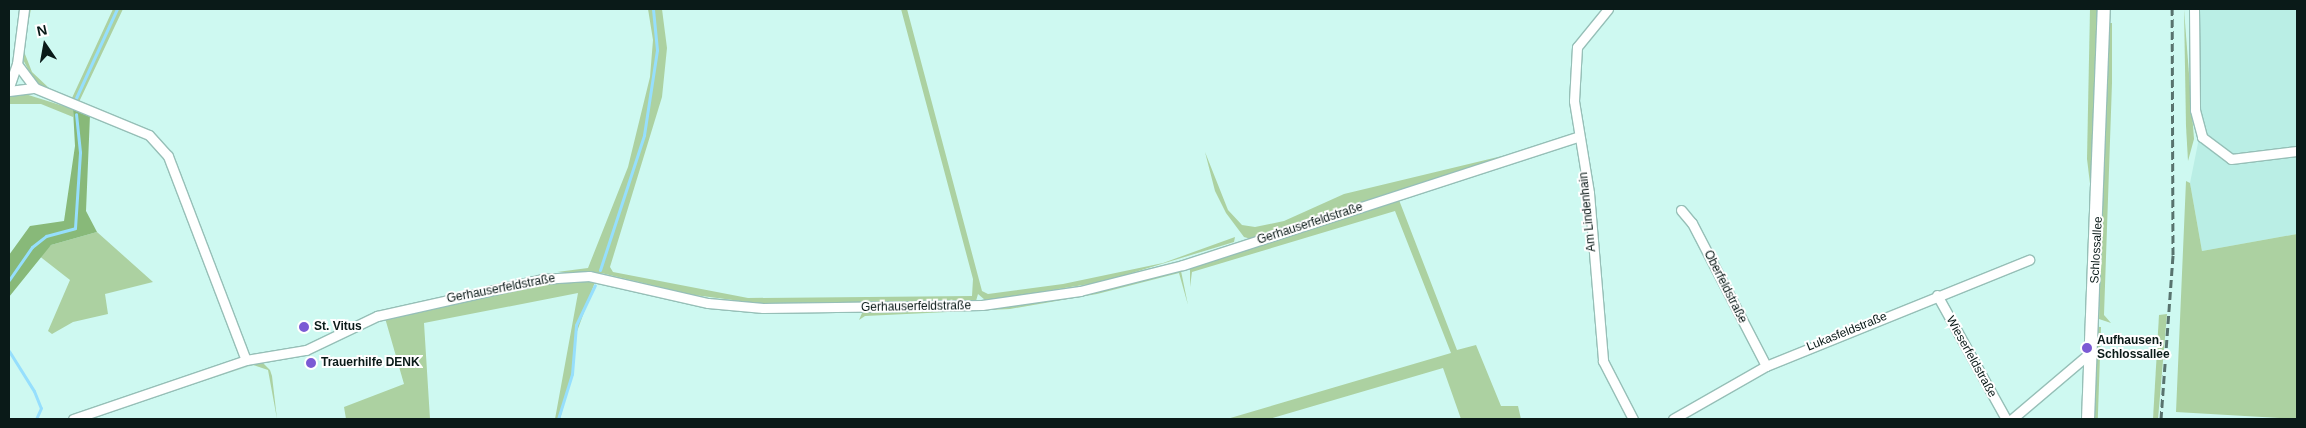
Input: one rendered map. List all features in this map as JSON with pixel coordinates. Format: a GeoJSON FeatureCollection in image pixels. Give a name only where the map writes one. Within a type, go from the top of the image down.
{"type":"FeatureCollection","features":[{"type":"Feature","properties":{"kind":"main road","name":"Schlossallee"},"geometry":{"type":"LineString","coordinates":[[2088,419],[2104,9]]}},
{"type":"Feature","properties":{"kind":"street"},"geometry":{"type":"LineString","coordinates":[[9,86],[17,64],[24,9]]}},
{"type":"Feature","properties":{"kind":"street","name":"Am Lindenhain"},"geometry":{"type":"LineString","coordinates":[[1608,9],[1577,47],[1574,85],[1578,137],[1588,193],[1603,361],[1633,419]]}},
{"type":"Feature","properties":{"kind":"street"},"geometry":{"type":"LineString","coordinates":[[2194,9],[2195,110],[2202,137],[2231,159],[2297,151]]}},
{"type":"Feature","properties":{"kind":"street"},"geometry":{"type":"LineString","coordinates":[[17,64],[35,88]]}},
{"type":"Feature","properties":{"kind":"street"},"geometry":{"type":"LineString","coordinates":[[9,91],[35,88],[149,135],[168,156],[246,360]]}},
{"type":"Feature","properties":{"kind":"street","name":"Gerhauserfeldstraße"},"geometry":{"type":"LineString","coordinates":[[72,419],[246,360],[306,350],[402,309],[562,276],[597,278],[708,303],[763,308],[916,308],[1037,298],[1183,265],[1578,137]]}},
{"type":"Feature","properties":{"kind":"street","name":"Oberfeldstraße"},"geometry":{"type":"LineString","coordinates":[[1681,210],[1692,223],[1766,366]]}},
{"type":"Feature","properties":{"kind":"street","name":"Lukasfeldstraße"},"geometry":{"type":"LineString","coordinates":[[1673,419],[1766,366],[1937,295],[2029,260]]}},
{"type":"Feature","properties":{"kind":"street","name":"Wieserfeldstraße"},"geometry":{"type":"LineString","coordinates":[[1937,295],[2006,419]]}},
{"type":"Feature","properties":{"kind":"street"},"geometry":{"type":"LineString","coordinates":[[2012,419],[2091,352]]}},
{"type":"Feature","properties":{"kind":"shaded area"},"geometry":{"type":"Polygon","coordinates":[[[2197,9],[2297,9],[2297,234],[2202,251],[2190,183],[2198,143],[2197,9]]]}},
{"type":"Feature","properties":{"kind":"green space"},"geometry":{"type":"Polygon","coordinates":[[[27,9],[31,9],[23,49],[32,72],[50,89],[72,98],[113,9],[123,9],[79,102],[123,119],[41,88],[35,82],[21,56],[27,9]]]}},
{"type":"Feature","properties":{"kind":"green space"},"geometry":{"type":"Polygon","coordinates":[[[648,9],[662,9],[667,48],[662,97],[610,267],[613,272],[748,298],[972,296],[973,279],[901,9],[907,9],[982,291],[988,294],[1063,284],[1163,263],[1235,237],[1234,242],[1102,282],[985,300],[978,294],[976,301],[756,303],[694,295],[601,273],[557,272],[588,268],[628,167],[650,77],[653,40],[648,9]]]}},
{"type":"Feature","properties":{"kind":"green space"},"geometry":{"type":"Polygon","coordinates":[[[2090,9],[2099,9],[2092,200],[2087,159],[2090,9]]]}},
{"type":"Feature","properties":{"kind":"green space"},"geometry":{"type":"Polygon","coordinates":[[[2184,9],[2194,139],[2188,161],[2186,126],[2184,9]]]}},
{"type":"Feature","properties":{"kind":"green space"},"geometry":{"type":"Polygon","coordinates":[[[2109,23],[2112,23],[2112,83],[2104,315],[2111,323],[2099,319],[2109,23]]]}},
{"type":"Feature","properties":{"kind":"green space"},"geometry":{"type":"Polygon","coordinates":[[[22,93],[73,109],[73,117],[41,104],[9,104],[9,96],[22,93]]]}},
{"type":"Feature","properties":{"kind":"green space"},"geometry":{"type":"Polygon","coordinates":[[[73,109],[90,115],[86,211],[97,232],[51,245],[9,297],[9,255],[30,226],[64,221],[75,146],[73,109]]]}},
{"type":"Feature","properties":{"kind":"green space"},"geometry":{"type":"Polygon","coordinates":[[[1540,147],[1251,239],[1244,237],[1226,213],[1215,191],[1205,152],[1228,210],[1242,225],[1255,227],[1284,221],[1344,194],[1540,147]]]}},
{"type":"Feature","properties":{"kind":"green space"},"geometry":{"type":"Polygon","coordinates":[[[2186,181],[2190,183],[2202,251],[2297,234],[2297,419],[2176,412],[2186,181]]]}},
{"type":"Feature","properties":{"kind":"green space"},"geometry":{"type":"Polygon","coordinates":[[[1399,200],[1457,350],[1476,345],[1501,406],[1518,406],[1521,419],[1461,419],[1443,368],[1269,419],[1227,419],[1451,353],[1395,211],[1192,272],[1190,287],[1190,267],[1399,200]]]}},
{"type":"Feature","properties":{"kind":"green space"},"geometry":{"type":"Polygon","coordinates":[[[97,232],[153,282],[105,294],[108,314],[73,322],[52,334],[48,331],[70,280],[38,255],[51,245],[97,232]]]}},
{"type":"Feature","properties":{"kind":"green space"},"geometry":{"type":"Polygon","coordinates":[[[1181,271],[1188,305],[1179,273],[1097,294],[1010,309],[865,316],[859,320],[862,313],[961,311],[1045,302],[1181,271]]]}},
{"type":"Feature","properties":{"kind":"green space"},"geometry":{"type":"Polygon","coordinates":[[[578,280],[595,282],[575,337],[572,375],[560,419],[555,419],[578,293],[424,323],[430,419],[346,419],[344,407],[404,384],[385,318],[540,283],[578,280]]]}},
{"type":"Feature","properties":{"kind":"green space"},"geometry":{"type":"Polygon","coordinates":[[[2167,314],[2158,419],[2153,419],[2159,315],[2167,314]]]}},
{"type":"Feature","properties":{"kind":"green space"},"geometry":{"type":"Polygon","coordinates":[[[2096,327],[2101,327],[2098,419],[2093,419],[2096,327]]]}},
{"type":"Feature","properties":{"kind":"green space"},"geometry":{"type":"Polygon","coordinates":[[[261,362],[270,370],[272,376],[277,419],[268,370],[253,365],[86,419],[261,362]]]}},
{"type":"Feature","properties":{"kind":"waterway"},"geometry":{"type":"LineString","coordinates":[[76,98],[117,9]]}},
{"type":"Feature","properties":{"kind":"waterway"},"geometry":{"type":"LineString","coordinates":[[600,270],[644,135],[657,50],[653,9]]}},
{"type":"Feature","properties":{"kind":"waterway"},"geometry":{"type":"LineString","coordinates":[[9,280],[32,247],[46,236],[75,228],[80,152],[76,114]]}},
{"type":"Feature","properties":{"kind":"waterway"},"geometry":{"type":"LineString","coordinates":[[558,419],[572,374],[576,325],[595,285]]}},
{"type":"Feature","properties":{"kind":"waterway"},"geometry":{"type":"LineString","coordinates":[[9,351],[34,391],[41,408],[36,419]]}},
{"type":"Feature","properties":{"kind":"railway"},"geometry":{"type":"LineString","coordinates":[[2161,419],[2173,255],[2172,9]]}},
{"type":"Feature","properties":{"kind":"place","name":"St. Vitus"},"geometry":{"type":"Point","coordinates":[304,327]}},
{"type":"Feature","properties":{"kind":"place","name":"Aufhausen, Schlossallee"},"geometry":{"type":"Point","coordinates":[2087,348]}},
{"type":"Feature","properties":{"kind":"place","name":"Trauerhilfe DENK"},"geometry":{"type":"Point","coordinates":[311,363]}}]}
